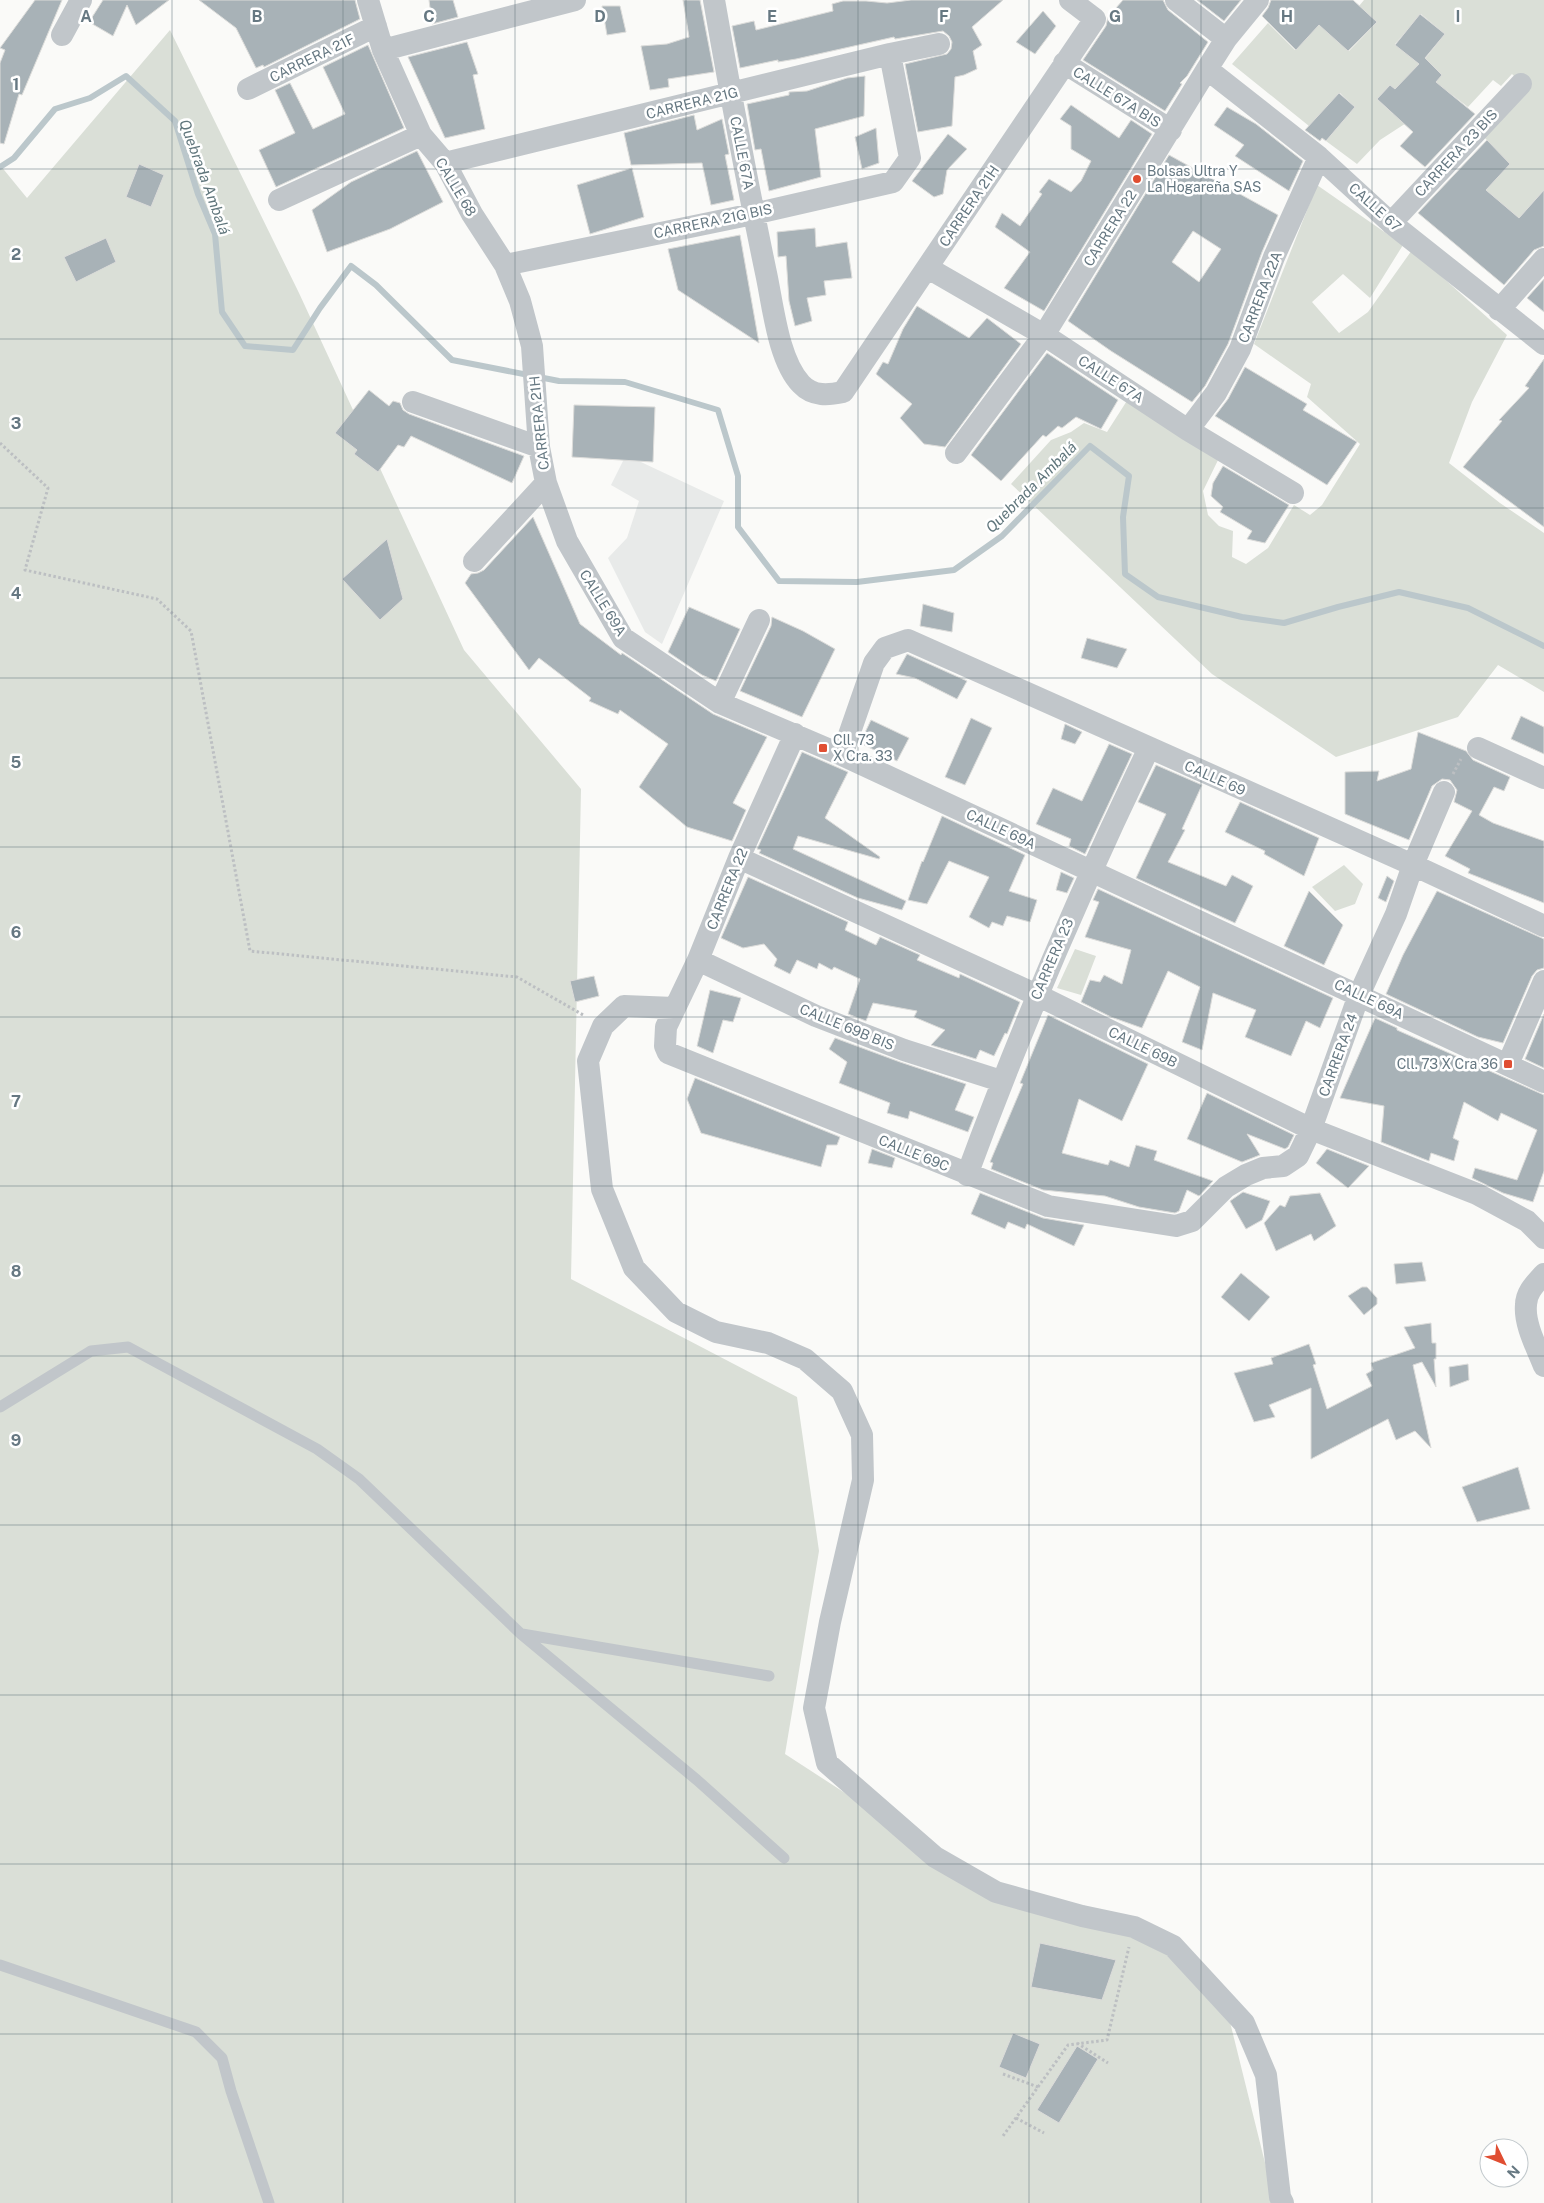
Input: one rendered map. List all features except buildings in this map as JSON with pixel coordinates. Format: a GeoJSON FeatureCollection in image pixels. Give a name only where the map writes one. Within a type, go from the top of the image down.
{"type":"FeatureCollection","features":[{"type":"Feature","properties":{"kind":"street"},"geometry":{"type":"LineString","coordinates":[[62,35],[82,0]]}},
{"type":"Feature","properties":{"kind":"street","name":"CALLE 68"},"geometry":{"type":"LineString","coordinates":[[368,0],[383,50],[421,135],[445,163],[472,214],[505,265],[520,300],[532,346]]}},
{"type":"Feature","properties":{"kind":"street"},"geometry":{"type":"LineString","coordinates":[[383,50],[575,0]]}},
{"type":"Feature","properties":{"kind":"street","name":"CALLE 67A"},"geometry":{"type":"LineString","coordinates":[[714,0],[753,214],[780,337],[788,363],[802,385],[823,396],[843,392]]}},
{"type":"Feature","properties":{"kind":"street","name":"CARRERA 21H"},"geometry":{"type":"LineString","coordinates":[[843,392],[1094,19],[1070,0]]}},
{"type":"Feature","properties":{"kind":"street"},"geometry":{"type":"LineString","coordinates":[[1176,0],[1226,39]]}},
{"type":"Feature","properties":{"kind":"street","name":"CARRERA 22"},"geometry":{"type":"LineString","coordinates":[[956,454],[1044,335],[1226,39],[1258,0]]}},
{"type":"Feature","properties":{"kind":"street","name":"CARRERA 21F"},"geometry":{"type":"LineString","coordinates":[[248,89],[376,26]]}},
{"type":"Feature","properties":{"kind":"street","name":"CARRERA 21G"},"geometry":{"type":"LineString","coordinates":[[445,163],[890,54],[939,44]]}},
{"type":"Feature","properties":{"kind":"street","name":"CARRERA 21G BIS"},"geometry":{"type":"LineString","coordinates":[[505,265],[753,214],[893,182],[910,158],[890,54]]}},
{"type":"Feature","properties":{"kind":"street","name":"CALLE 67A BIS"},"geometry":{"type":"LineString","coordinates":[[1064,63],[1171,130]]}},
{"type":"Feature","properties":{"kind":"street","name":"CALLE 67"},"geometry":{"type":"LineString","coordinates":[[1207,69],[1319,158],[1391,223],[1544,344]]}},
{"type":"Feature","properties":{"kind":"street","name":"CARRERA 23 BIS"},"geometry":{"type":"LineString","coordinates":[[1391,223],[1522,84]]}},
{"type":"Feature","properties":{"kind":"street"},"geometry":{"type":"LineString","coordinates":[[279,200],[421,135]]}},
{"type":"Feature","properties":{"kind":"street","name":"CARRERA 22A"},"geometry":{"type":"LineString","coordinates":[[1188,430],[1216,393],[1240,349],[1274,257],[1319,158]]}},
{"type":"Feature","properties":{"kind":"street"},"geometry":{"type":"LineString","coordinates":[[1499,310],[1544,259]]}},
{"type":"Feature","properties":{"kind":"street","name":"CALLE 67A"},"geometry":{"type":"LineString","coordinates":[[928,268],[1044,335],[1188,430],[1293,493]]}},
{"type":"Feature","properties":{"kind":"street","name":"CARRERA 21H"},"geometry":{"type":"LineString","coordinates":[[474,560],[546,483],[539,447],[532,346]]}},
{"type":"Feature","properties":{"kind":"street"},"geometry":{"type":"LineString","coordinates":[[413,402],[539,447]]}},
{"type":"Feature","properties":{"kind":"street","name":"CALLE 69A"},"geometry":{"type":"LineString","coordinates":[[546,483],[567,541],[623,638],[720,703],[842,755],[1544,1082]]}},
{"type":"Feature","properties":{"kind":"street"},"geometry":{"type":"LineString","coordinates":[[720,703],[759,620]]}},
{"type":"Feature","properties":{"kind":"street","name":"CALLE 69"},"geometry":{"type":"LineString","coordinates":[[842,755],[874,663],[885,648],[908,640],[1413,865],[1544,926]]}},
{"type":"Feature","properties":{"kind":"street","name":"CARRERA 22"},"geometry":{"type":"LineString","coordinates":[[665,1046],[666,1027],[698,960],[739,858],[795,734]]}},
{"type":"Feature","properties":{"kind":"street","name":"CARRERA 23"},"geometry":{"type":"LineString","coordinates":[[967,1175],[1001,1081],[1036,995],[1090,870],[1149,748]]}},
{"type":"Feature","properties":{"kind":"street"},"geometry":{"type":"LineString","coordinates":[[1478,748],[1544,778]]}},
{"type":"Feature","properties":{"kind":"street","name":"CARRERA 24"},"geometry":{"type":"LineString","coordinates":[[1176,1226],[1192,1221],[1226,1187],[1246,1175],[1263,1168],[1283,1166],[1298,1156],[1311,1129],[1359,995],[1396,914],[1413,865],[1444,792]]}},
{"type":"Feature","properties":{"kind":"street","name":"CALLE 69B"},"geometry":{"type":"LineString","coordinates":[[739,858],[1036,995],[1311,1129],[1477,1194],[1527,1221],[1544,1238]]}},
{"type":"Feature","properties":{"kind":"street","name":"CALLE 69B BIS"},"geometry":{"type":"LineString","coordinates":[[698,960],[816,1016],[904,1050],[1001,1081]]}},
{"type":"Feature","properties":{"kind":"street"},"geometry":{"type":"LineString","coordinates":[[1508,1064],[1544,981]]}},
{"type":"Feature","properties":{"kind":"street"},"geometry":{"type":"LineString","coordinates":[[674,1008],[624,1006],[603,1026],[588,1062],[602,1189],[634,1268],[676,1312],[716,1332],[768,1343],[805,1359],[842,1391],[862,1435],[863,1480],[830,1622],[814,1708],[827,1763],[935,1858],[996,1892],[1082,1916],[1134,1927],[1173,1946],[1244,2023],[1266,2075],[1280,2197],[1283,2203]]}},
{"type":"Feature","properties":{"kind":"street","name":"CALLE 69C"},"geometry":{"type":"LineString","coordinates":[[665,1046],[668,1054],[1048,1206],[1176,1226]]}},
{"type":"Feature","properties":{"kind":"street"},"geometry":{"type":"LineString","coordinates":[[1540,1282],[1526,1304],[1528,1323],[1544,1366]]}},
{"type":"Feature","properties":{"kind":"lane"},"geometry":{"type":"LineString","coordinates":[[0,1407],[91,1351],[128,1347],[317,1449],[359,1479],[521,1634],[697,1780],[784,1858]]}},
{"type":"Feature","properties":{"kind":"lane"},"geometry":{"type":"LineString","coordinates":[[521,1634],[769,1676]]}},
{"type":"Feature","properties":{"kind":"lane"},"geometry":{"type":"LineString","coordinates":[[0,1965],[196,2032],[222,2058],[231,2091],[269,2203]]}},
{"type":"Feature","properties":{"kind":"path"},"geometry":{"type":"LineString","coordinates":[[0,443],[48,488],[25,570],[157,599],[191,631],[250,951],[517,977],[603,1026]]}},
{"type":"Feature","properties":{"kind":"path"},"geometry":{"type":"LineString","coordinates":[[1444,792],[1464,753],[1478,748]]}},
{"type":"Feature","properties":{"kind":"path"},"geometry":{"type":"LineString","coordinates":[[1003,2136],[1068,2045],[1107,2040],[1134,1927]]}},
{"type":"Feature","properties":{"kind":"path"},"geometry":{"type":"LineString","coordinates":[[1077,2043],[1108,2063]]}},
{"type":"Feature","properties":{"kind":"path"},"geometry":{"type":"LineString","coordinates":[[1003,2074],[1038,2087]]}},
{"type":"Feature","properties":{"kind":"path"},"geometry":{"type":"LineString","coordinates":[[1016,2118],[1044,2133]]}},
{"type":"Feature","properties":{"kind":"shaded area"},"geometry":{"type":"Polygon","coordinates":[[[1364,0],[1544,0],[1544,190],[1519,218],[1486,190],[1509,164],[1484,137],[1527,89],[1512,74],[1501,86],[1493,80],[1468,107],[1447,91],[1420,114],[1380,140],[1357,164],[1326,141],[1355,107],[1340,93],[1309,126],[1232,64],[1268,23],[1295,50],[1319,24],[1349,51],[1377,22],[1359,6],[1364,0]],[[1421,14],[1395,44],[1420,65],[1445,34],[1421,14]],[[1390,85],[1377,99],[1393,114],[1407,99],[1390,85]]]}},
{"type":"Feature","properties":{"kind":"shaded area"},"geometry":{"type":"Polygon","coordinates":[[[170,30],[299,293],[464,650],[581,789],[571,1279],[797,1397],[819,1551],[785,1754],[996,1891],[1141,1922],[1227,2010],[1275,2203],[0,2203],[0,165],[27,198],[170,30]]]}},
{"type":"Feature","properties":{"kind":"shaded area"},"geometry":{"type":"Polygon","coordinates":[[[1317,185],[1403,245],[1370,298],[1343,274],[1312,302],[1339,333],[1368,312],[1412,250],[1507,335],[1472,402],[1449,463],[1500,503],[1544,533],[1544,692],[1498,665],[1458,717],[1336,757],[1212,674],[1011,484],[1051,440],[1071,432],[1084,423],[1107,432],[1130,396],[1219,458],[1203,491],[1208,515],[1219,526],[1233,531],[1232,557],[1246,564],[1268,548],[1294,505],[1310,515],[1322,505],[1360,444],[1307,397],[1311,384],[1254,344],[1317,185]]]}},
{"type":"Feature","properties":{"kind":"shaded area"},"geometry":{"type":"Polygon","coordinates":[[[626,455],[724,501],[662,644],[645,632],[608,558],[627,538],[639,501],[611,485],[626,455]]]}},
{"type":"Feature","properties":{"kind":"shaded area"},"geometry":{"type":"Polygon","coordinates":[[[1344,865],[1363,884],[1355,904],[1335,911],[1312,887],[1344,865]]]}},
{"type":"Feature","properties":{"kind":"shaded area"},"geometry":{"type":"Polygon","coordinates":[[[1075,949],[1096,956],[1081,995],[1057,988],[1075,949]]]}},
{"type":"Feature","properties":{"kind":"waterway","name":"Quebrada Ambalá"},"geometry":{"type":"LineString","coordinates":[[0,167],[14,158],[55,109],[90,98],[126,76],[175,121],[198,194],[215,234],[222,312],[245,346],[293,350],[320,308],[351,266],[376,285],[452,360],[559,381],[625,382],[718,410],[738,476],[738,527],[779,581],[857,582],[954,570],[1002,536],[1090,446],[1129,476],[1123,517],[1125,574],[1158,597],[1242,617],[1284,623],[1399,592],[1468,608],[1544,646]]}},
{"type":"Feature","properties":{"kind":"place","name":"Bolsas Ultra Y La Hogareña SAS"},"geometry":{"type":"Point","coordinates":[1137,179]}},
{"type":"Feature","properties":{"kind":"place","name":"Cll. 73 X Cra. 33"},"geometry":{"type":"Point","coordinates":[823,748]}},
{"type":"Feature","properties":{"kind":"place","name":"Cll. 73 X Cra 36"},"geometry":{"type":"Point","coordinates":[1508,1064]}}]}
